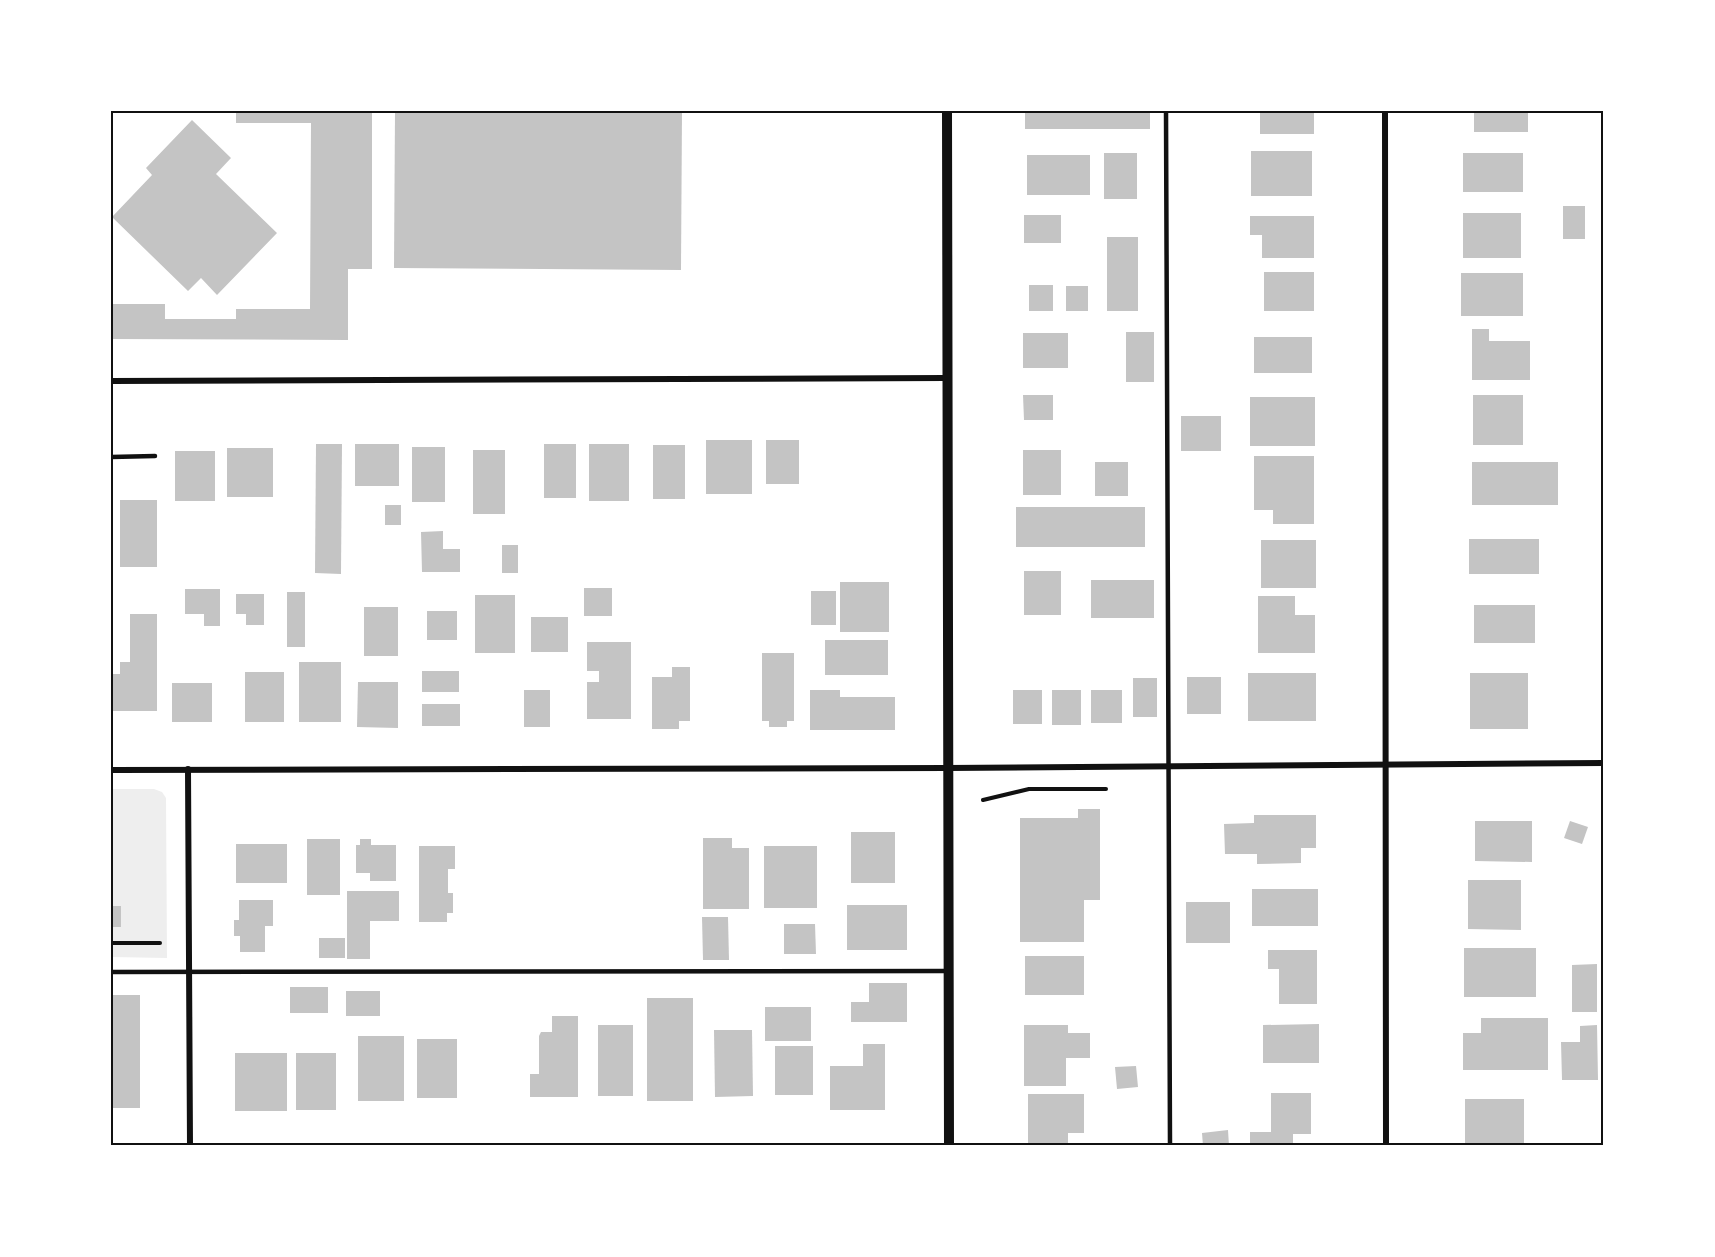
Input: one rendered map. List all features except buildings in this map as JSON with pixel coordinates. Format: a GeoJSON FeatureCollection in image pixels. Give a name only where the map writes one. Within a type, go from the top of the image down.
{"type":"FeatureCollection","features":[{"type":"Feature","properties":{"kind":"street"},"geometry":{"type":"LineString","coordinates":[[947,111],[949,1146]]}},
{"type":"Feature","properties":{"kind":"street"},"geometry":{"type":"LineString","coordinates":[[1385,111],[1386,1146]]}},
{"type":"Feature","properties":{"kind":"street"},"geometry":{"type":"LineString","coordinates":[[111,381],[946,378]]}},
{"type":"Feature","properties":{"kind":"street"},"geometry":{"type":"LineString","coordinates":[[111,770],[947,768],[1604,763]]}},
{"type":"Feature","properties":{"kind":"street"},"geometry":{"type":"LineString","coordinates":[[188,770],[190,1146]]}},
{"type":"Feature","properties":{"kind":"lane"},"geometry":{"type":"LineString","coordinates":[[1166,111],[1170,1146]]}},
{"type":"Feature","properties":{"kind":"lane"},"geometry":{"type":"LineString","coordinates":[[111,457],[155,456]]}},
{"type":"Feature","properties":{"kind":"lane"},"geometry":{"type":"LineString","coordinates":[[111,972],[949,971]]}},
{"type":"Feature","properties":{"kind":"path"},"geometry":{"type":"LineString","coordinates":[[983,800],[1029,789],[1106,789]]}},
{"type":"Feature","properties":{"kind":"path"},"geometry":{"type":"LineString","coordinates":[[111,943],[160,943]]}},
{"type":"Feature","properties":{"kind":"shaded area"},"geometry":{"type":"Polygon","coordinates":[[[111,789],[154,789],[162,792],[166,798],[167,958],[111,957],[111,789]]]}}]}
